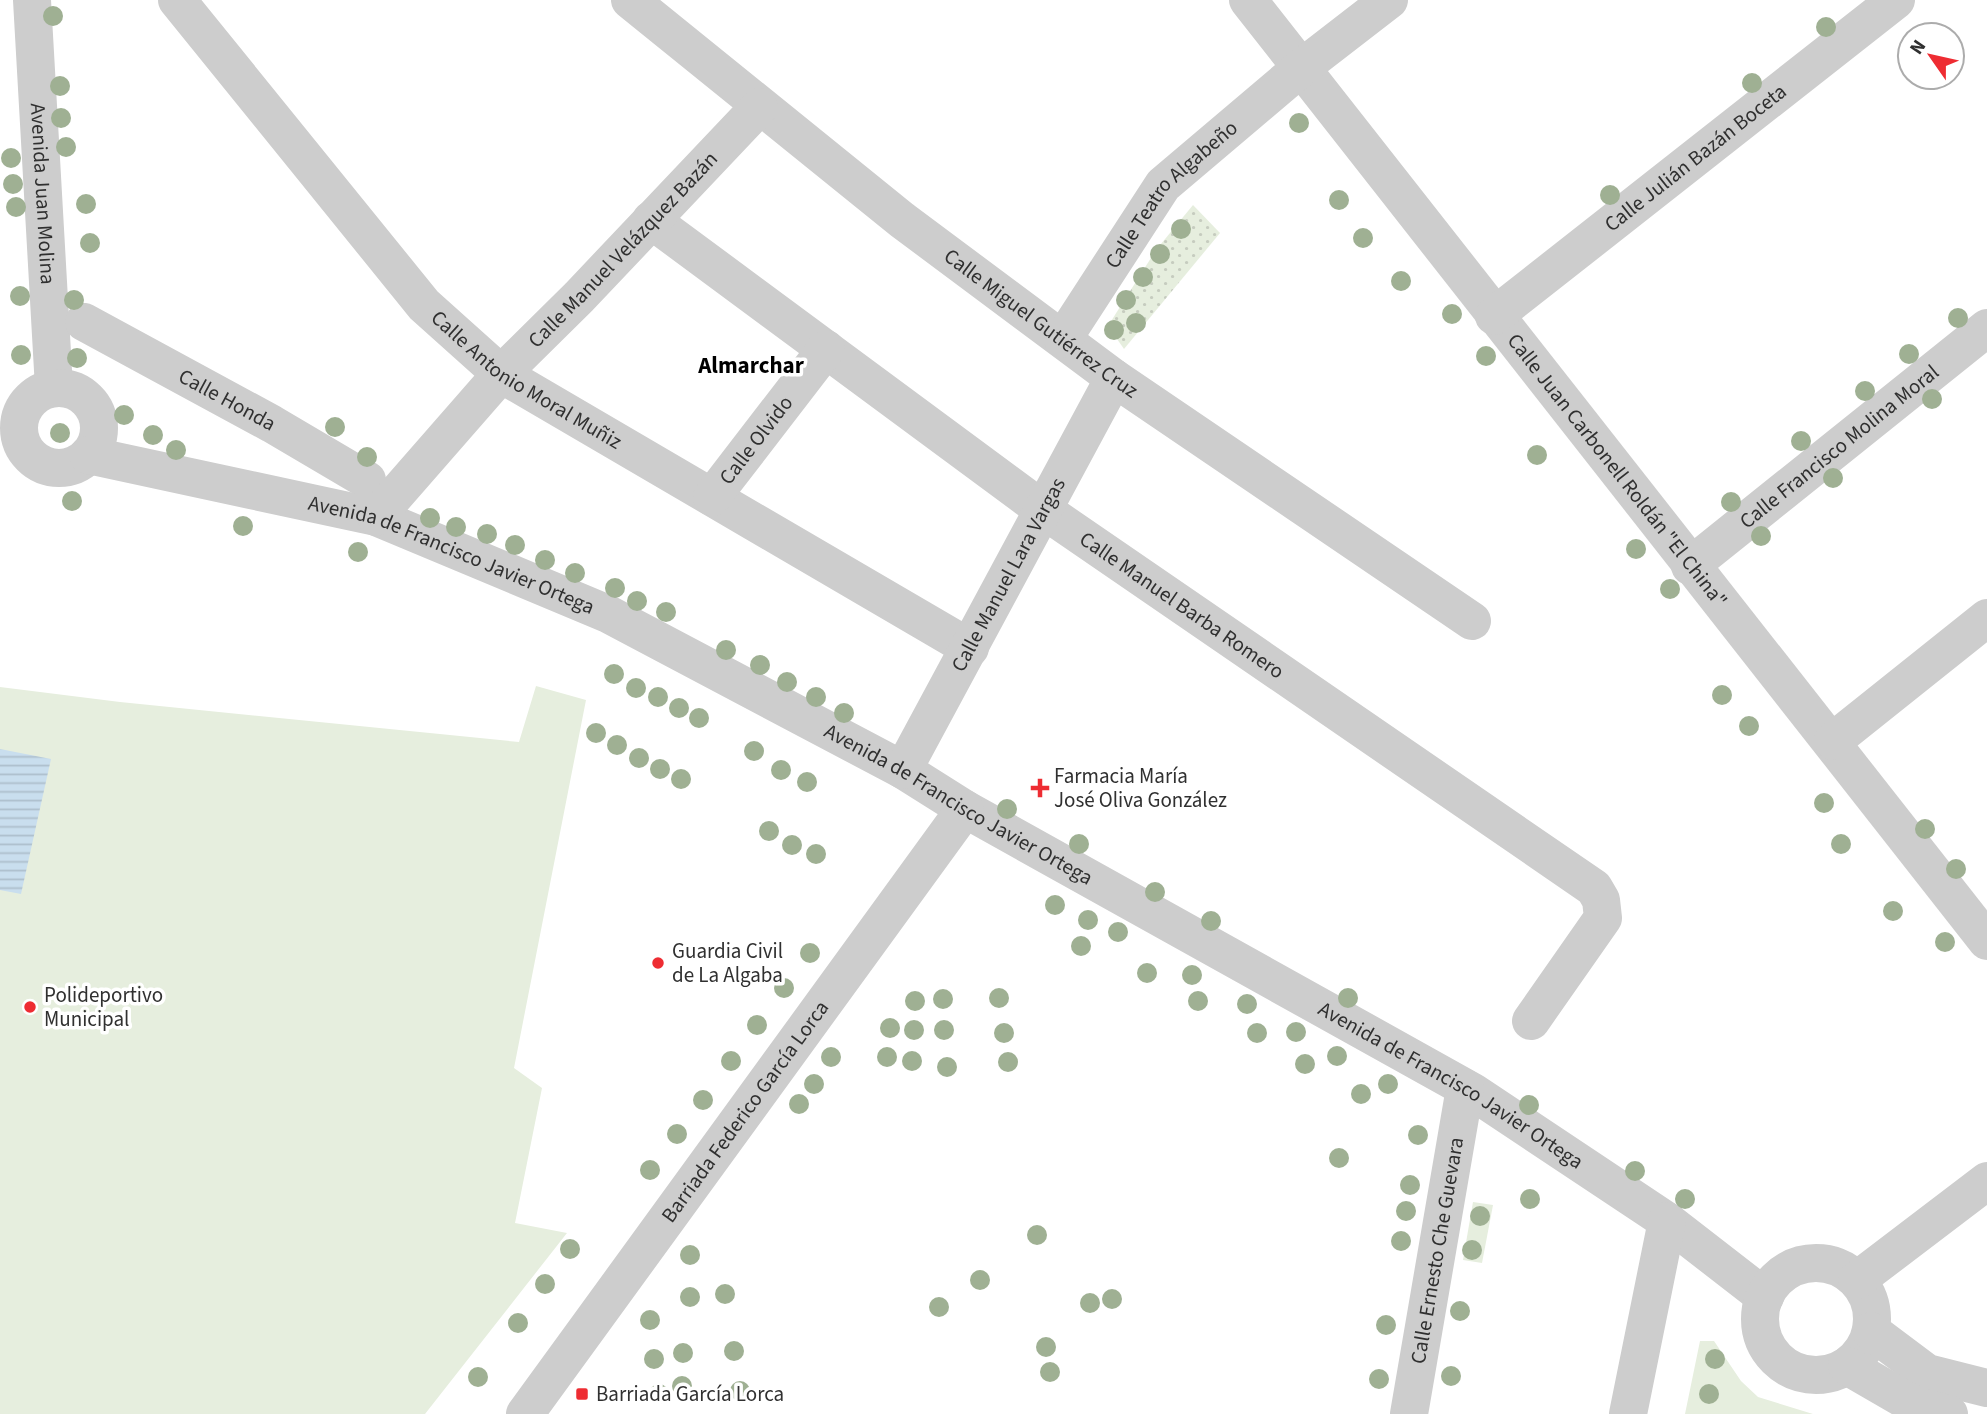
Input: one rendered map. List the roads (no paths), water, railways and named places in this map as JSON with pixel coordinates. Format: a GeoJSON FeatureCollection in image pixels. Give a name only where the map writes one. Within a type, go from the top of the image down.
{"type":"FeatureCollection","features":[{"type":"Feature","properties":{"kind":"street","name":"Avenida Juan Molina"},"geometry":{"type":"LineString","coordinates":[[32,0],[54,388]]}},
{"type":"Feature","properties":{"kind":"street","name":"Calle Antonio Moral Muñiz"},"geometry":{"type":"LineString","coordinates":[[177,0],[425,305],[501,374],[970,648]]}},
{"type":"Feature","properties":{"kind":"street","name":"Calle Miguel Gutiérrez Cruz"},"geometry":{"type":"LineString","coordinates":[[630,0],[902,220],[1114,378],[1472,621]]}},
{"type":"Feature","properties":{"kind":"street","name":"Calle Juan Carbonell Roldán \"El China\""},"geometry":{"type":"LineString","coordinates":[[1248,0],[1690,566],[1980,919]]}},
{"type":"Feature","properties":{"kind":"street","name":"Calle Teatro Algabeño"},"geometry":{"type":"LineString","coordinates":[[1063,339],[1163,185],[1301,68],[1389,0]]}},
{"type":"Feature","properties":{"kind":"street","name":"Calle Julián Bazán Boceta"},"geometry":{"type":"LineString","coordinates":[[1494,316],[1896,0]]}},
{"type":"Feature","properties":{"kind":"street","name":"Calle Manuel Velázquez Bazán"},"geometry":{"type":"LineString","coordinates":[[376,517],[501,374],[759,107]]}},
{"type":"Feature","properties":{"kind":"street","name":"Calle Manuel Barba Romero"},"geometry":{"type":"LineString","coordinates":[[651,220],[1042,509],[1594,888],[1601,900],[1603,918],[1531,1021]]}},
{"type":"Feature","properties":{"kind":"street","name":"Calle Honda"},"geometry":{"type":"LineString","coordinates":[[84,322],[272,424],[367,480]]}},
{"type":"Feature","properties":{"kind":"street","name":"Calle Francisco Molina Moral"},"geometry":{"type":"LineString","coordinates":[[1690,566],[1987,328]]}},
{"type":"Feature","properties":{"kind":"street","name":"Calle Olvido"},"geometry":{"type":"LineString","coordinates":[[712,497],[826,349]]}},
{"type":"Feature","properties":{"kind":"street","name":"Calle Manuel Lara Vargas"},"geometry":{"type":"LineString","coordinates":[[903,771],[1114,378]]}},
{"type":"Feature","properties":{"kind":"street"},"geometry":{"type":"LineString","coordinates":[[54,388],[68,389],[80,395],[97,416],[96,443],[89,455],[66,468],[54,468],[13,452],[23,410],[31,399],[54,388]]}},
{"type":"Feature","properties":{"kind":"street","name":"Avenida de Francisco Javier Ortega"},"geometry":{"type":"LineString","coordinates":[[89,455],[376,517],[608,614],[903,771],[965,809],[1465,1088],[1667,1220],[1765,1297]]}},
{"type":"Feature","properties":{"kind":"street"},"geometry":{"type":"LineString","coordinates":[[1833,741],[1987,618]]}},
{"type":"Feature","properties":{"kind":"street","name":"Barriada Federico García Lorca"},"geometry":{"type":"LineString","coordinates":[[525,1414],[965,809]]}},
{"type":"Feature","properties":{"kind":"street","name":"Calle Ernesto Che Guevara"},"geometry":{"type":"LineString","coordinates":[[1409,1414],[1465,1088]]}},
{"type":"Feature","properties":{"kind":"street"},"geometry":{"type":"LineString","coordinates":[[1857,1280],[1987,1181]]}},
{"type":"Feature","properties":{"kind":"street"},"geometry":{"type":"LineString","coordinates":[[1628,1414],[1667,1220]]}},
{"type":"Feature","properties":{"kind":"street"},"geometry":{"type":"LineString","coordinates":[[1806,1264],[1825,1264],[1843,1269],[1857,1280],[1867,1295],[1872,1313],[1871,1331],[1858,1357],[1830,1374],[1812,1375],[1795,1371],[1780,1362],[1769,1348],[1762,1332],[1760,1315],[1765,1297],[1775,1282],[1789,1270],[1806,1264]]}},
{"type":"Feature","properties":{"kind":"street"},"geometry":{"type":"LineString","coordinates":[[1871,1331],[1927,1373],[1987,1388]]}},
{"type":"Feature","properties":{"kind":"street"},"geometry":{"type":"LineString","coordinates":[[1847,1366],[1916,1406],[1949,1414]]}},
{"type":"Feature","properties":{"kind":"water"},"geometry":{"type":"Polygon","coordinates":[[[0,749],[51,759],[21,894],[0,890],[0,749]]]}},
{"type":"Feature","properties":{"kind":"place","name":"Farmacia María José Oliva González"},"geometry":{"type":"Point","coordinates":[1040,788]}},
{"type":"Feature","properties":{"kind":"place","name":"Guardia Civil de La Algaba"},"geometry":{"type":"Point","coordinates":[658,963]}},
{"type":"Feature","properties":{"kind":"place","name":"Polideportivo Municipal"},"geometry":{"type":"Point","coordinates":[30,1007]}},
{"type":"Feature","properties":{"kind":"place","name":"Barriada García Lorca"},"geometry":{"type":"Point","coordinates":[582,1394]}},
{"type":"Feature","properties":{"kind":"district","name":"Almarchar"},"geometry":{"type":"Point","coordinates":[751,365]}}]}
